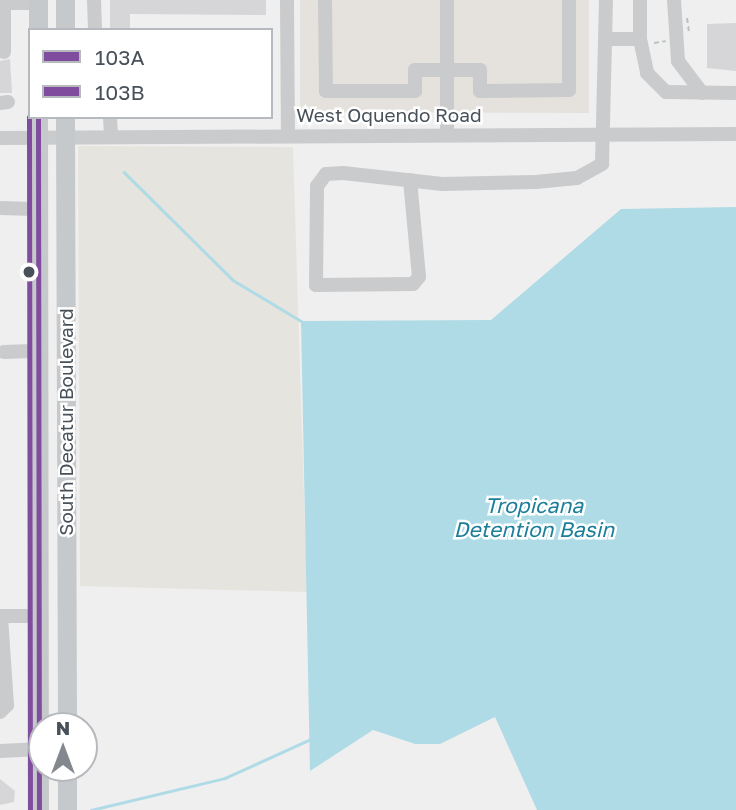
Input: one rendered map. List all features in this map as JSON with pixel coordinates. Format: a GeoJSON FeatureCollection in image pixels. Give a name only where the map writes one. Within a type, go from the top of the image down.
{"type":"FeatureCollection","features":[{"type":"Feature","properties":{"kind":"main road"},"geometry":{"type":"LineString","coordinates":[[65,0],[65,28]]}},
{"type":"Feature","properties":{"kind":"main road"},"geometry":{"type":"LineString","coordinates":[[38,1],[38,28]]}},
{"type":"Feature","properties":{"kind":"main road","name":"South Decatur Boulevard"},"geometry":{"type":"LineString","coordinates":[[38,126],[39,712]]}},
{"type":"Feature","properties":{"kind":"main road","name":"South Decatur Boulevard"},"geometry":{"type":"LineString","coordinates":[[65,126],[67,712]]}},
{"type":"Feature","properties":{"kind":"main road","name":"South Decatur Boulevard"},"geometry":{"type":"LineString","coordinates":[[40,782],[40,810]]}},
{"type":"Feature","properties":{"kind":"main road"},"geometry":{"type":"LineString","coordinates":[[67,782],[67,810]]}},
{"type":"Feature","properties":{"kind":"street"},"geometry":{"type":"LineString","coordinates":[[94,0],[95,28]]}},
{"type":"Feature","properties":{"kind":"street"},"geometry":{"type":"LineString","coordinates":[[287,0],[288,135]]}},
{"type":"Feature","properties":{"kind":"street"},"geometry":{"type":"LineString","coordinates":[[325,0],[326,91],[415,91],[415,70],[480,70],[480,91],[569,90],[569,0]]}},
{"type":"Feature","properties":{"kind":"street"},"geometry":{"type":"LineString","coordinates":[[447,0],[447,134]]}},
{"type":"Feature","properties":{"kind":"street"},"geometry":{"type":"LineString","coordinates":[[410,180],[419,277],[412,284],[316,285],[317,186],[326,174],[410,180],[577,178],[602,164],[606,134],[606,0]]}},
{"type":"Feature","properties":{"kind":"street"},"geometry":{"type":"LineString","coordinates":[[640,0],[640,43],[647,73],[666,92],[736,93]]}},
{"type":"Feature","properties":{"kind":"street"},"geometry":{"type":"LineString","coordinates":[[674,0],[674,42],[678,61],[702,93]]}},
{"type":"Feature","properties":{"kind":"street"},"geometry":{"type":"LineString","coordinates":[[4,52],[2,3],[38,1]]}},
{"type":"Feature","properties":{"kind":"street"},"geometry":{"type":"LineString","coordinates":[[606,39],[640,43]]}},
{"type":"Feature","properties":{"kind":"street"},"geometry":{"type":"LineString","coordinates":[[110,119],[111,135]]}},
{"type":"Feature","properties":{"kind":"street","name":"West Oquendo Road"},"geometry":{"type":"LineString","coordinates":[[0,138],[38,126],[65,126],[111,135],[736,134]]}},
{"type":"Feature","properties":{"kind":"street"},"geometry":{"type":"LineString","coordinates":[[2,208],[39,209]]}},
{"type":"Feature","properties":{"kind":"street"},"geometry":{"type":"LineString","coordinates":[[4,352],[39,351]]}},
{"type":"Feature","properties":{"kind":"street"},"geometry":{"type":"LineString","coordinates":[[0,712],[7,705],[1,616],[38,616]]}},
{"type":"Feature","properties":{"kind":"street"},"geometry":{"type":"LineString","coordinates":[[0,751],[28,750]]}},
{"type":"Feature","properties":{"kind":"path"},"geometry":{"type":"LineString","coordinates":[[640,43],[689,42],[689,18],[674,18]]}},
{"type":"Feature","properties":{"kind":"shaded area"},"geometry":{"type":"Polygon","coordinates":[[[300,0],[589,0],[589,113],[300,112],[300,0]]]}},
{"type":"Feature","properties":{"kind":"sand"},"geometry":{"type":"Polygon","coordinates":[[[78,146],[293,147],[307,592],[80,586],[78,146]]]}},
{"type":"Feature","properties":{"kind":"water","name":"Tropicana Detention Basin"},"geometry":{"type":"Polygon","coordinates":[[[736,207],[736,810],[537,810],[495,717],[440,744],[415,744],[373,730],[310,771],[301,321],[491,320],[621,209],[736,207]]]}},
{"type":"Feature","properties":{"kind":"building"},"geometry":{"type":"Polygon","coordinates":[[[110,0],[266,0],[266,15],[130,14],[130,28],[110,28],[110,0]]]}},
{"type":"Feature","properties":{"kind":"building"},"geometry":{"type":"Polygon","coordinates":[[[736,23],[736,71],[707,68],[707,24],[736,23]]]}},
{"type":"Feature","properties":{"kind":"building"},"geometry":{"type":"Polygon","coordinates":[[[10,59],[12,93],[0,93],[0,61],[10,59]]]}},
{"type":"Feature","properties":{"kind":"building"},"geometry":{"type":"Polygon","coordinates":[[[0,779],[15,791],[14,802],[0,805],[0,779]]]}},
{"type":"Feature","properties":{"kind":"waterway"},"geometry":{"type":"LineString","coordinates":[[124,172],[233,280],[303,322]]}},
{"type":"Feature","properties":{"kind":"waterway"},"geometry":{"type":"LineString","coordinates":[[91,810],[225,778],[313,738]]}},
{"type":"Feature","properties":{"kind":"transit line","name":"103B"},"geometry":{"type":"LineString","coordinates":[[29,119],[30,810]]}},
{"type":"Feature","properties":{"kind":"transit line","name":"103A"},"geometry":{"type":"LineString","coordinates":[[38,119],[39,810]]}}]}
